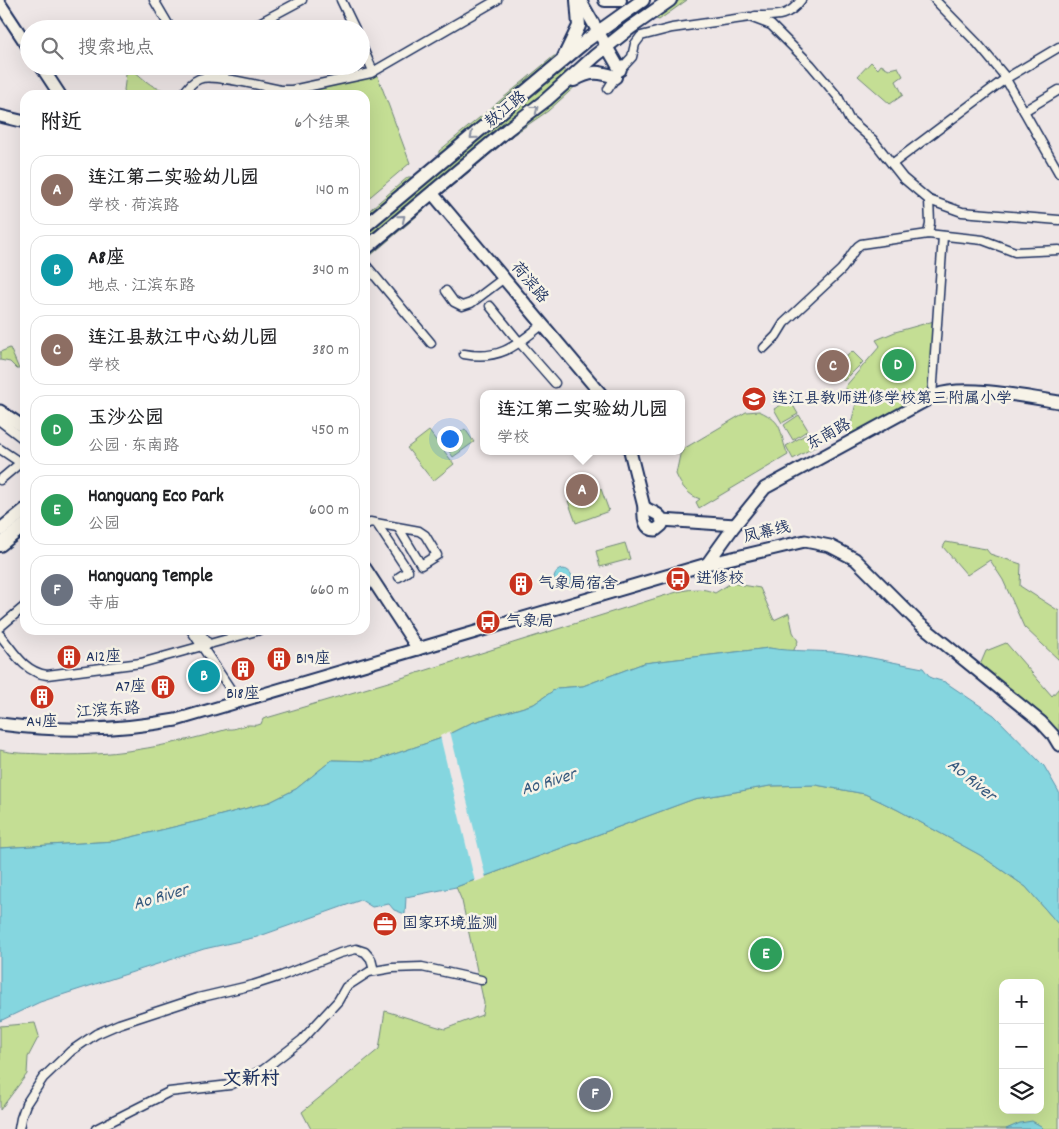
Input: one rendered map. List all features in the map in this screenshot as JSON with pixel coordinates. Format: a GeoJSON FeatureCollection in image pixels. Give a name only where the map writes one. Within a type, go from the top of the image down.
{"type":"FeatureCollection","features":[{"type":"Feature","properties":{"kind":"main road"},"geometry":{"type":"LineString","coordinates":[[579,0],[601,30]]}},
{"type":"Feature","properties":{"kind":"main road"},"geometry":{"type":"LineString","coordinates":[[574,74],[564,60],[568,47],[579,26],[579,0]]}},
{"type":"Feature","properties":{"kind":"main road"},"geometry":{"type":"LineString","coordinates":[[561,87],[589,73],[620,70],[588,0]]}},
{"type":"Feature","properties":{"kind":"main road"},"geometry":{"type":"LineString","coordinates":[[605,0],[620,0]]}},
{"type":"Feature","properties":{"kind":"main road","name":"敖江路"},"geometry":{"type":"LineString","coordinates":[[370,222],[601,30],[644,0]]}},
{"type":"Feature","properties":{"kind":"main road","name":"敖江路"},"geometry":{"type":"LineString","coordinates":[[370,246],[609,45],[670,0]]}},
{"type":"Feature","properties":{"kind":"main road"},"geometry":{"type":"LineString","coordinates":[[0,4],[20,34]]}},
{"type":"Feature","properties":{"kind":"main road"},"geometry":{"type":"LineString","coordinates":[[47,75],[57,90]]}},
{"type":"Feature","properties":{"kind":"main road"},"geometry":{"type":"LineString","coordinates":[[0,116],[20,121]]}},
{"type":"Feature","properties":{"kind":"main road","name":"荷滨路"},"geometry":{"type":"LineString","coordinates":[[432,193],[598,390]]}},
{"type":"Feature","properties":{"kind":"main road","name":"东南路"},"geometry":{"type":"LineString","coordinates":[[707,564],[760,493],[768,486],[932,397],[941,393],[960,392],[1010,394],[1059,402]]}},
{"type":"Feature","properties":{"kind":"main road"},"geometry":{"type":"LineString","coordinates":[[0,410],[20,424]]}},
{"type":"Feature","properties":{"kind":"main road"},"geometry":{"type":"LineString","coordinates":[[631,455],[644,507],[643,514],[648,528],[658,529],[662,525],[659,515],[650,512],[644,507]]}},
{"type":"Feature","properties":{"kind":"main road"},"geometry":{"type":"LineString","coordinates":[[0,530],[20,514]]}},
{"type":"Feature","properties":{"kind":"main road"},"geometry":{"type":"LineString","coordinates":[[662,520],[735,525]]}},
{"type":"Feature","properties":{"kind":"main road"},"geometry":{"type":"LineString","coordinates":[[0,545],[20,529]]}},
{"type":"Feature","properties":{"kind":"main road","name":"凤幕线"},"geometry":{"type":"LineString","coordinates":[[418,649],[707,564],[805,541],[830,546],[855,559],[920,624],[1041,722],[1059,745]]}},
{"type":"Feature","properties":{"kind":"main road"},"geometry":{"type":"LineString","coordinates":[[370,576],[418,649]]}},
{"type":"Feature","properties":{"kind":"main road","name":"江滨东路"},"geometry":{"type":"LineString","coordinates":[[0,724],[30,728],[80,730],[114,729],[176,720],[418,649]]}},
{"type":"Feature","properties":{"kind":"street"},"geometry":{"type":"LineString","coordinates":[[154,0],[166,20]]}},
{"type":"Feature","properties":{"kind":"street"},"geometry":{"type":"LineString","coordinates":[[265,20],[302,0]]}},
{"type":"Feature","properties":{"kind":"street"},"geometry":{"type":"LineString","coordinates":[[342,0],[350,20]]}},
{"type":"Feature","properties":{"kind":"street"},"geometry":{"type":"LineString","coordinates":[[370,72],[497,0]]}},
{"type":"Feature","properties":{"kind":"street"},"geometry":{"type":"LineString","coordinates":[[608,89],[620,70],[632,57],[635,44],[641,36],[672,28],[750,16],[780,16],[791,12],[801,0]]}},
{"type":"Feature","properties":{"kind":"street"},"geometry":{"type":"LineString","coordinates":[[935,0],[977,43],[1005,79],[1059,173]]}},
{"type":"Feature","properties":{"kind":"street"},"geometry":{"type":"LineString","coordinates":[[750,16],[771,25],[811,65],[838,97],[849,119],[873,140],[903,178],[929,200],[962,212],[1059,220]]}},
{"type":"Feature","properties":{"kind":"street"},"geometry":{"type":"LineString","coordinates":[[892,164],[1005,79],[1059,47]]}},
{"type":"Feature","properties":{"kind":"street"},"geometry":{"type":"LineString","coordinates":[[370,62],[374,70]]}},
{"type":"Feature","properties":{"kind":"street"},"geometry":{"type":"LineString","coordinates":[[223,75],[224,79]]}},
{"type":"Feature","properties":{"kind":"street"},"geometry":{"type":"LineString","coordinates":[[292,90],[358,75]]}},
{"type":"Feature","properties":{"kind":"street"},"geometry":{"type":"LineString","coordinates":[[186,90],[200,78],[206,77],[281,90]]}},
{"type":"Feature","properties":{"kind":"street"},"geometry":{"type":"LineString","coordinates":[[1024,111],[1059,90]]}},
{"type":"Feature","properties":{"kind":"street"},"geometry":{"type":"LineString","coordinates":[[928,234],[930,223],[929,200]]}},
{"type":"Feature","properties":{"kind":"street"},"geometry":{"type":"LineString","coordinates":[[764,348],[776,336],[784,323],[844,267],[858,246],[928,234],[983,240],[1015,252],[1059,250]]}},
{"type":"Feature","properties":{"kind":"street"},"geometry":{"type":"LineString","coordinates":[[932,397],[943,236]]}},
{"type":"Feature","properties":{"kind":"street"},"geometry":{"type":"LineString","coordinates":[[370,270],[431,343]]}},
{"type":"Feature","properties":{"kind":"street"},"geometry":{"type":"LineString","coordinates":[[446,291],[454,302],[462,306],[471,303],[504,278]]}},
{"type":"Feature","properties":{"kind":"street"},"geometry":{"type":"LineString","coordinates":[[490,306],[555,383]]}},
{"type":"Feature","properties":{"kind":"street"},"geometry":{"type":"LineString","coordinates":[[464,354],[497,355],[520,343],[544,324]]}},
{"type":"Feature","properties":{"kind":"street"},"geometry":{"type":"LineString","coordinates":[[0,421],[20,436]]}},
{"type":"Feature","properties":{"kind":"street"},"geometry":{"type":"LineString","coordinates":[[0,449],[20,459]]}},
{"type":"Feature","properties":{"kind":"street"},"geometry":{"type":"LineString","coordinates":[[0,479],[20,463]]}},
{"type":"Feature","properties":{"kind":"street"},"geometry":{"type":"LineString","coordinates":[[370,522],[377,524],[398,527],[419,531],[425,535],[438,555],[421,565],[398,527]]}},
{"type":"Feature","properties":{"kind":"street"},"geometry":{"type":"LineString","coordinates":[[377,524],[408,571],[399,578]]}},
{"type":"Feature","properties":{"kind":"street"},"geometry":{"type":"LineString","coordinates":[[392,547],[405,539]]}},
{"type":"Feature","properties":{"kind":"street"},"geometry":{"type":"LineString","coordinates":[[0,627],[20,610]]}},
{"type":"Feature","properties":{"kind":"street"},"geometry":{"type":"LineString","coordinates":[[0,635],[26,668],[37,674],[47,675],[142,663],[242,635]]}},
{"type":"Feature","properties":{"kind":"street"},"geometry":{"type":"LineString","coordinates":[[196,635],[206,645]]}},
{"type":"Feature","properties":{"kind":"street"},"geometry":{"type":"LineString","coordinates":[[201,635],[238,702]]}},
{"type":"Feature","properties":{"kind":"street"},"geometry":{"type":"LineString","coordinates":[[206,645],[226,636]]}},
{"type":"Feature","properties":{"kind":"street"},"geometry":{"type":"LineString","coordinates":[[19,1129],[26,1104],[43,1078],[71,1051],[96,1034],[119,1024],[198,998],[253,986],[340,952],[356,949],[365,952],[371,959],[373,966]]}},
{"type":"Feature","properties":{"kind":"street"},"geometry":{"type":"LineString","coordinates":[[96,1129],[169,1092],[230,1085],[263,1070],[302,1040],[338,1001],[346,986],[369,972],[392,968],[422,967],[480,980]]}},
{"type":"Feature","properties":{"kind":"green space"},"geometry":{"type":"Polygon","coordinates":[[[680,0],[687,0],[659,20],[656,19],[656,17],[680,0]]]}},
{"type":"Feature","properties":{"kind":"green space"},"geometry":{"type":"Polygon","coordinates":[[[556,56],[557,60],[439,156],[439,151],[556,56]]]}},
{"type":"Feature","properties":{"kind":"green space"},"geometry":{"type":"Polygon","coordinates":[[[871,62],[878,69],[881,65],[889,69],[898,67],[903,76],[896,81],[903,95],[890,104],[858,76],[871,62]]]}},
{"type":"Feature","properties":{"kind":"green space"},"geometry":{"type":"Polygon","coordinates":[[[562,68],[565,69],[565,75],[370,238],[370,229],[562,68]]]}},
{"type":"Feature","properties":{"kind":"green space"},"geometry":{"type":"Polygon","coordinates":[[[377,74],[410,163],[370,197],[370,90],[315,90],[377,74]]]}},
{"type":"Feature","properties":{"kind":"green space"},"geometry":{"type":"Polygon","coordinates":[[[126,75],[138,75],[151,85],[168,90],[124,90],[126,75]]]}},
{"type":"Feature","properties":{"kind":"green space"},"geometry":{"type":"Polygon","coordinates":[[[577,81],[579,83],[548,111],[513,135],[446,191],[445,189],[485,153],[550,105],[577,81]]]}},
{"type":"Feature","properties":{"kind":"green space"},"geometry":{"type":"Polygon","coordinates":[[[408,177],[411,177],[412,179],[370,215],[370,210],[408,177]]]}},
{"type":"Feature","properties":{"kind":"green space"},"geometry":{"type":"Polygon","coordinates":[[[422,207],[424,208],[370,256],[370,252],[422,207]]]}},
{"type":"Feature","properties":{"kind":"green space"},"geometry":{"type":"Polygon","coordinates":[[[934,321],[929,383],[925,393],[850,435],[849,432],[856,403],[845,387],[880,346],[876,340],[895,332],[934,321]]]}},
{"type":"Feature","properties":{"kind":"green space"},"geometry":{"type":"Polygon","coordinates":[[[10,348],[19,369],[10,362],[0,360],[0,352],[10,348]]]}},
{"type":"Feature","properties":{"kind":"green space"},"geometry":{"type":"Polygon","coordinates":[[[852,351],[863,362],[844,381],[833,371],[852,351]]]}},
{"type":"Feature","properties":{"kind":"green space"},"geometry":{"type":"Polygon","coordinates":[[[790,400],[798,414],[782,423],[774,409],[790,400]]]}},
{"type":"Feature","properties":{"kind":"green space"},"geometry":{"type":"Polygon","coordinates":[[[759,411],[774,420],[780,429],[788,455],[699,508],[696,502],[700,499],[685,490],[676,474],[680,455],[685,455],[685,448],[746,412],[759,411]]]}},
{"type":"Feature","properties":{"kind":"green space"},"geometry":{"type":"Polygon","coordinates":[[[799,415],[808,430],[793,440],[784,425],[799,415]]]}},
{"type":"Feature","properties":{"kind":"green space"},"geometry":{"type":"Polygon","coordinates":[[[465,429],[474,442],[453,457],[444,444],[465,429]]]}},
{"type":"Feature","properties":{"kind":"green space"},"geometry":{"type":"Polygon","coordinates":[[[429,431],[454,464],[433,481],[407,448],[429,431]]]}},
{"type":"Feature","properties":{"kind":"green space"},"geometry":{"type":"Polygon","coordinates":[[[810,432],[818,445],[793,459],[786,446],[810,432]]]}},
{"type":"Feature","properties":{"kind":"green space"},"geometry":{"type":"Polygon","coordinates":[[[601,489],[609,511],[576,523],[568,501],[601,489]]]}},
{"type":"Feature","properties":{"kind":"green space"},"geometry":{"type":"Polygon","coordinates":[[[946,542],[986,549],[990,554],[1021,564],[1020,586],[1059,611],[1059,660],[1024,627],[1003,580],[990,560],[967,575],[943,547],[946,542]]]}},
{"type":"Feature","properties":{"kind":"green space"},"geometry":{"type":"Polygon","coordinates":[[[625,543],[630,559],[600,567],[596,551],[625,543]]]}},
{"type":"Feature","properties":{"kind":"green space"},"geometry":{"type":"Polygon","coordinates":[[[731,583],[760,588],[774,620],[789,613],[793,632],[798,641],[793,652],[769,648],[644,663],[583,686],[557,688],[534,704],[471,723],[439,739],[374,761],[332,760],[296,789],[270,802],[115,841],[0,848],[0,750],[16,753],[67,755],[114,753],[159,746],[246,725],[258,725],[261,724],[263,719],[395,680],[663,596],[696,589],[715,593],[731,583]]]}},
{"type":"Feature","properties":{"kind":"green space"},"geometry":{"type":"Polygon","coordinates":[[[1006,643],[1052,696],[1059,688],[1059,732],[1047,718],[980,665],[986,651],[1006,643]]]}},
{"type":"Feature","properties":{"kind":"green space"},"geometry":{"type":"Polygon","coordinates":[[[816,785],[865,794],[980,855],[1026,887],[1059,925],[1059,1129],[311,1129],[302,1112],[379,1049],[385,1011],[445,1029],[482,1015],[484,1003],[462,901],[456,887],[694,799],[770,786],[816,785]]]}},
{"type":"Feature","properties":{"kind":"green space"},"geometry":{"type":"Polygon","coordinates":[[[35,1023],[39,1036],[28,1057],[27,1074],[0,1110],[0,1026],[35,1023]]]}},
{"type":"Feature","properties":{"kind":"water"},"geometry":{"type":"Polygon","coordinates":[[[559,569],[567,569],[572,574],[570,585],[559,587],[554,582],[554,574],[559,569]]]}},
{"type":"Feature","properties":{"kind":"water","name":"Ao River"},"geometry":{"type":"Polygon","coordinates":[[[769,648],[843,653],[923,668],[931,678],[945,682],[994,715],[1044,766],[1059,792],[1059,925],[1026,887],[980,855],[865,794],[816,785],[770,786],[694,799],[456,887],[406,897],[405,914],[394,910],[389,904],[372,907],[361,900],[257,937],[204,949],[40,1002],[0,1021],[0,848],[115,841],[203,820],[270,802],[296,789],[332,760],[374,761],[439,739],[471,723],[534,704],[557,688],[583,686],[644,663],[769,648]]]}},
{"type":"Feature","properties":{"kind":"water"},"geometry":{"type":"Polygon","coordinates":[[[1032,1121],[1044,1129],[1006,1129],[1020,1123],[1032,1121]]]}},
{"type":"Feature","properties":{"kind":"pier"},"geometry":{"type":"Polygon","coordinates":[[[450,731],[486,878],[475,882],[440,736],[450,731]]]}},
{"type":"Feature","properties":{"kind":"place","name":"玉沙公园"},"geometry":{"type":"Point","coordinates":[898,365]}},
{"type":"Feature","properties":{"kind":"place","name":"连江县敖江中心幼儿园"},"geometry":{"type":"Point","coordinates":[833,366]}},
{"type":"Feature","properties":{"kind":"place","name":"连江县教师进修学校第三附属小学"},"geometry":{"type":"Point","coordinates":[754,399]}},
{"type":"Feature","properties":{"kind":"place","name":"连江第二实验幼儿园"},"geometry":{"type":"Point","coordinates":[582,490]}},
{"type":"Feature","properties":{"kind":"place","name":"进修校"},"geometry":{"type":"Point","coordinates":[678,579]}},
{"type":"Feature","properties":{"kind":"place","name":"气象局宿舍"},"geometry":{"type":"Point","coordinates":[521,584]}},
{"type":"Feature","properties":{"kind":"place","name":"气象局"},"geometry":{"type":"Point","coordinates":[488,622]}},
{"type":"Feature","properties":{"kind":"place","name":"A12座"},"geometry":{"type":"Point","coordinates":[69,657]}},
{"type":"Feature","properties":{"kind":"place","name":"B19座"},"geometry":{"type":"Point","coordinates":[279,659]}},
{"type":"Feature","properties":{"kind":"place","name":"B18座"},"geometry":{"type":"Point","coordinates":[243,669]}},
{"type":"Feature","properties":{"kind":"place","name":"A8座"},"geometry":{"type":"Point","coordinates":[204,676]}},
{"type":"Feature","properties":{"kind":"place","name":"A7座"},"geometry":{"type":"Point","coordinates":[163,687]}},
{"type":"Feature","properties":{"kind":"place","name":"A4座"},"geometry":{"type":"Point","coordinates":[42,697]}},
{"type":"Feature","properties":{"kind":"place","name":"国家环境监测"},"geometry":{"type":"Point","coordinates":[385,924]}},
{"type":"Feature","properties":{"kind":"place","name":"Hanguang Eco Park"},"geometry":{"type":"Point","coordinates":[766,954]}},
{"type":"Feature","properties":{"kind":"place","name":"Hanguang Temple"},"geometry":{"type":"Point","coordinates":[595,1094]}},
{"type":"Feature","properties":{"kind":"district","name":"文新村"},"geometry":{"type":"Point","coordinates":[251,1080]}}]}
